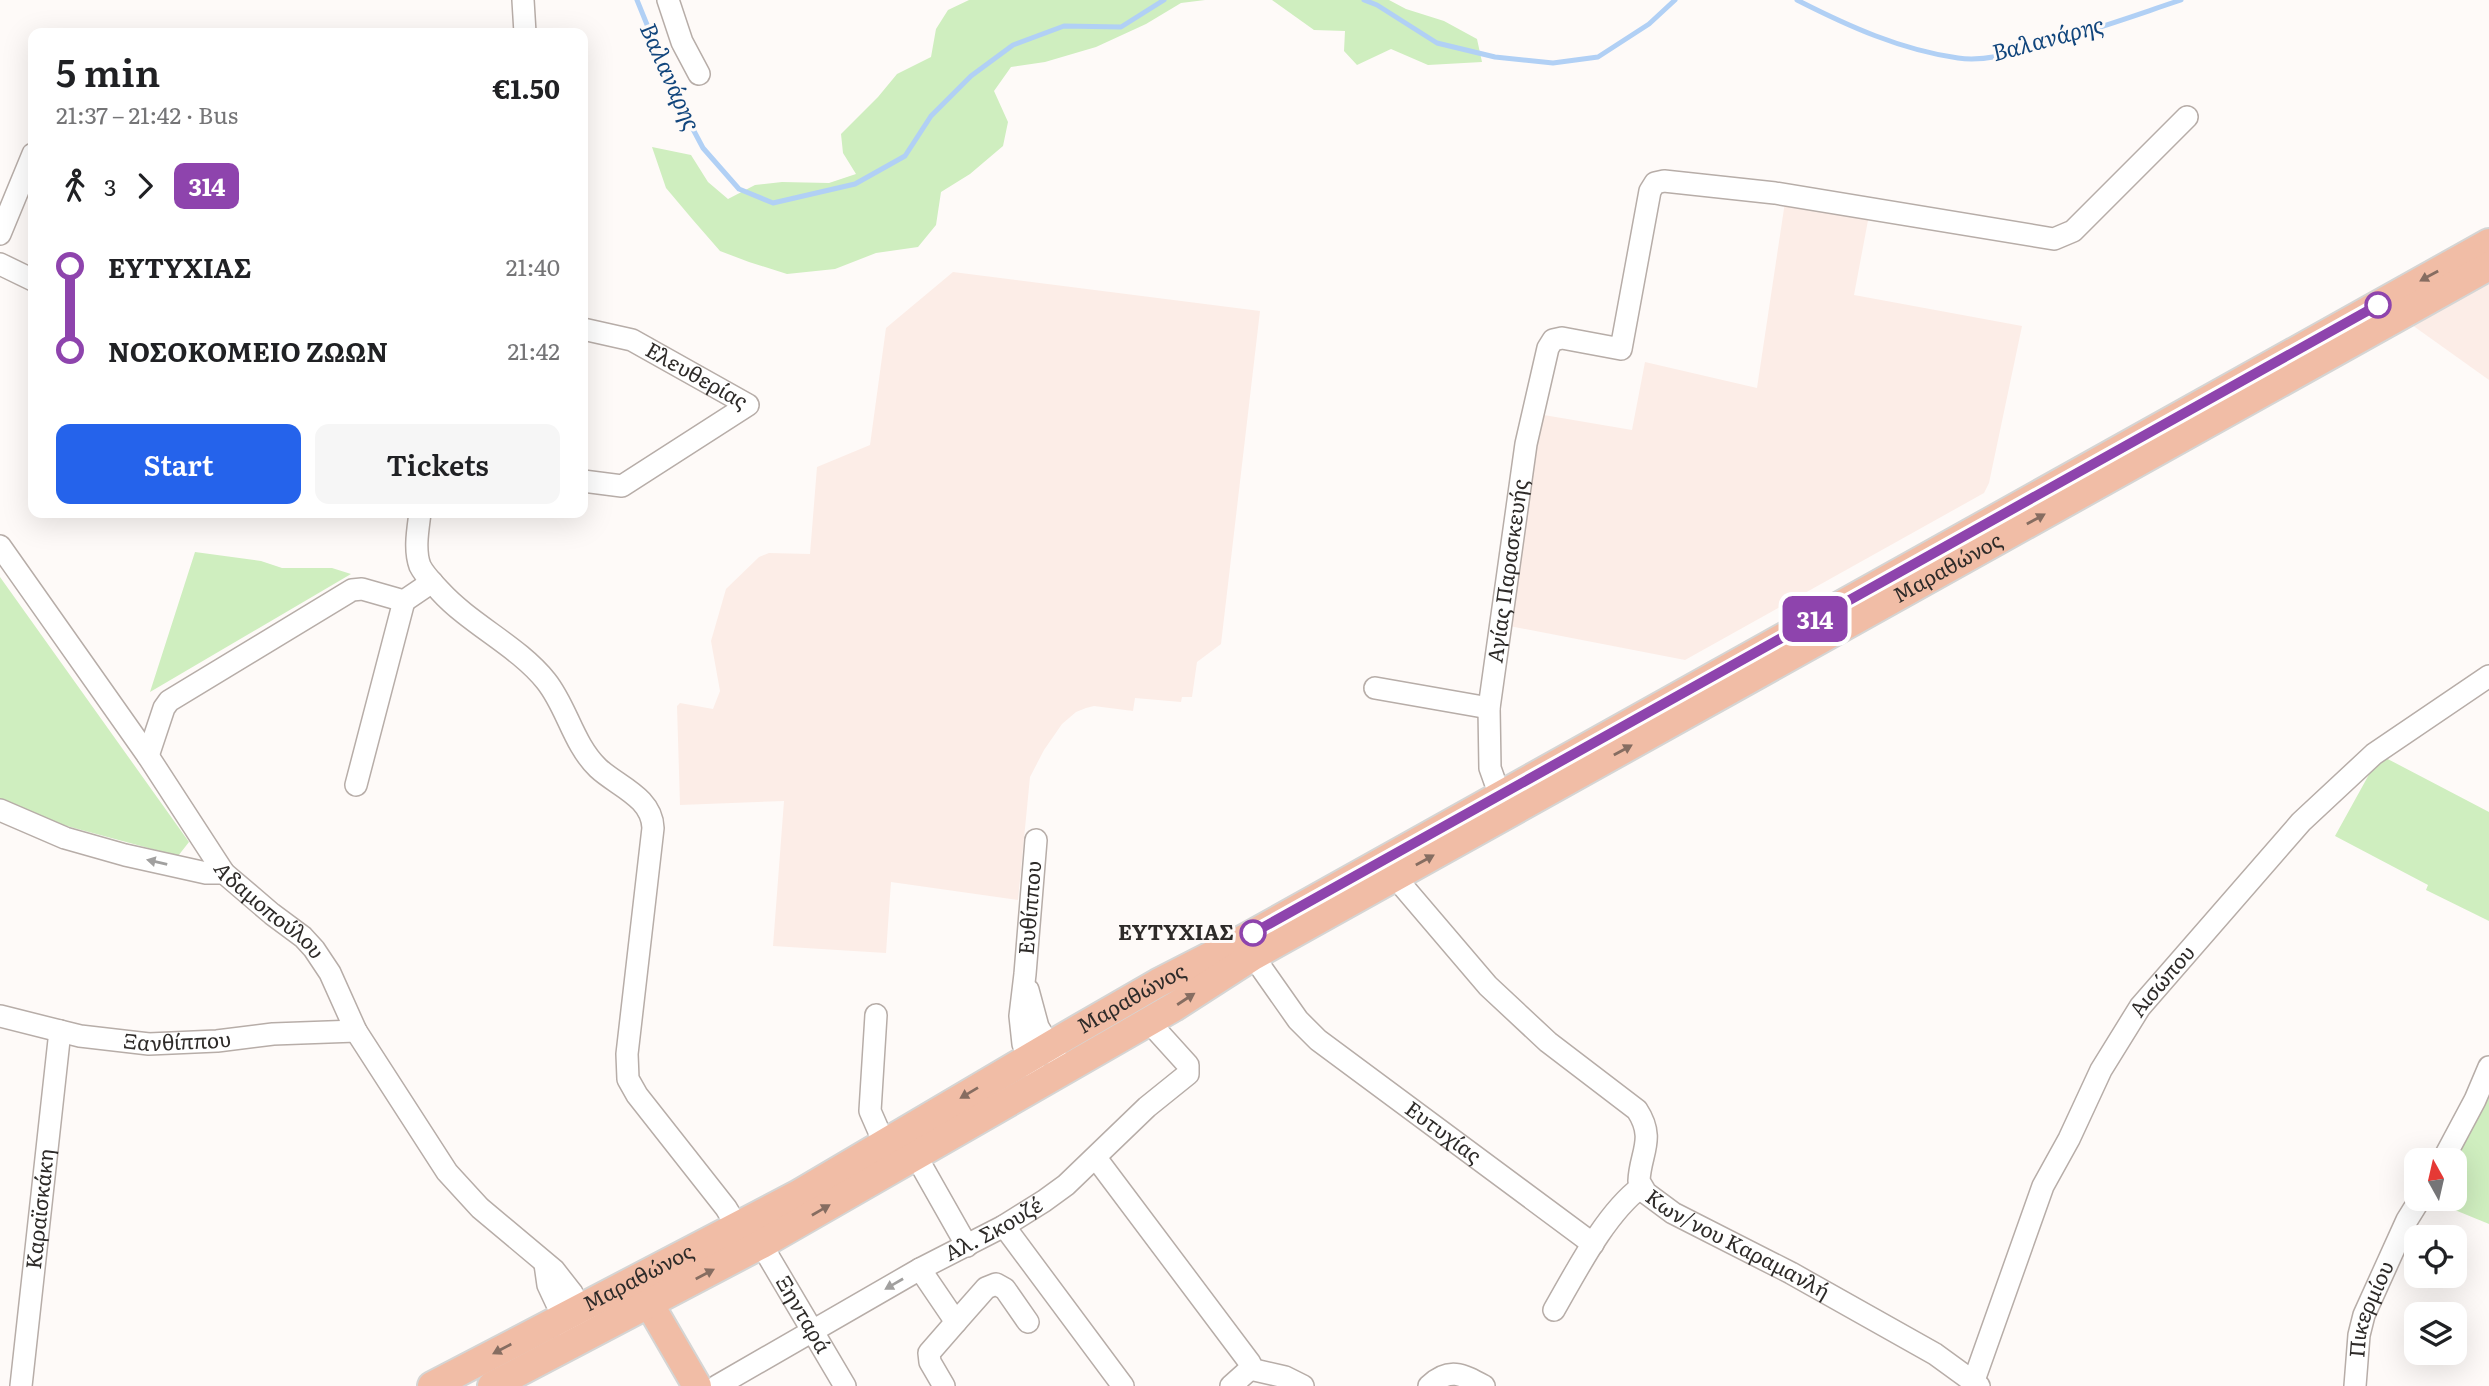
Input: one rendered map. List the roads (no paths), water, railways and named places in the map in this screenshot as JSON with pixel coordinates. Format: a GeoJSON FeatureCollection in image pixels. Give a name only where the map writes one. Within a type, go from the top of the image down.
{"type":"FeatureCollection","features":[{"type":"Feature","properties":{"kind":"main road","name":"Μαραθώνος"},"geometry":{"type":"LineString","coordinates":[[492,1386],[649,1304],[884,1143],[1158,983],[1242,940],[2489,243]]}},
{"type":"Feature","properties":{"kind":"main road","name":"Μαραθώνος"},"geometry":{"type":"LineString","coordinates":[[432,1386],[635,1280],[749,1236],[916,1156],[1149,1022],[1253,956],[2489,266]]}},
{"type":"Feature","properties":{"kind":"main road"},"geometry":{"type":"LineString","coordinates":[[635,1280],[697,1386]]}},
{"type":"Feature","properties":{"kind":"street"},"geometry":{"type":"LineString","coordinates":[[523,0],[525,28]]}},
{"type":"Feature","properties":{"kind":"street"},"geometry":{"type":"LineString","coordinates":[[668,0],[682,42],[699,74]]}},
{"type":"Feature","properties":{"kind":"street","name":"Αγίας Παρασκευής"},"geometry":{"type":"LineString","coordinates":[[1500,796],[1490,768],[1489,708],[1525,444],[1548,350],[1553,340],[1562,338],[1622,349],[1650,191],[1660,181],[1775,193],[2054,239],[2073,230],[2187,117]]}},
{"type":"Feature","properties":{"kind":"street"},"geometry":{"type":"LineString","coordinates":[[0,234],[28,166]]}},
{"type":"Feature","properties":{"kind":"street"},"geometry":{"type":"LineString","coordinates":[[0,264],[28,278]]}},
{"type":"Feature","properties":{"kind":"street","name":"Ελευθερίας"},"geometry":{"type":"LineString","coordinates":[[588,330],[632,340],[748,405],[622,486],[588,482]]}},
{"type":"Feature","properties":{"kind":"street"},"geometry":{"type":"LineString","coordinates":[[356,785],[404,601],[432,582],[418,559],[420,518]]}},
{"type":"Feature","properties":{"kind":"street","name":"Αδαμοπούλου"},"geometry":{"type":"LineString","coordinates":[[0,546],[148,756],[224,873],[314,949],[330,973],[356,1031],[447,1172],[480,1208],[545,1264],[548,1285],[571,1313],[584,1338]]}},
{"type":"Feature","properties":{"kind":"street","name":"Ξηνταρά"},"geometry":{"type":"LineString","coordinates":[[432,582],[453,606],[544,678],[562,705],[570,726],[589,758],[606,775],[640,799],[651,812],[653,828],[627,1054],[628,1079],[637,1095],[749,1236],[813,1332],[845,1386]]}},
{"type":"Feature","properties":{"kind":"street"},"geometry":{"type":"LineString","coordinates":[[148,756],[164,708],[169,701],[329,604],[359,588],[404,601]]}},
{"type":"Feature","properties":{"kind":"street","name":"Αισώπου"},"geometry":{"type":"LineString","coordinates":[[1975,1385],[2043,1186],[2101,1070],[2140,1007],[2301,822],[2374,754],[2489,676]]}},
{"type":"Feature","properties":{"kind":"street"},"geometry":{"type":"LineString","coordinates":[[1375,688],[1489,708]]}},
{"type":"Feature","properties":{"kind":"street"},"geometry":{"type":"LineString","coordinates":[[0,810],[65,838],[89,845],[195,871],[224,873]]}},
{"type":"Feature","properties":{"kind":"street","name":"Ευθίππου"},"geometry":{"type":"LineString","coordinates":[[1036,840],[1025,974],[1039,1052],[1053,1077]]}},
{"type":"Feature","properties":{"kind":"street","name":"Κων/νου Καραμανλή"},"geometry":{"type":"LineString","coordinates":[[1395,877],[1488,986],[1548,1042],[1637,1110],[1645,1122],[1646,1135],[1644,1159],[1639,1174],[1641,1187],[1653,1199],[1673,1213],[1791,1273],[1935,1354],[1975,1385]]}},
{"type":"Feature","properties":{"kind":"street","name":"Ευτυχίας"},"geometry":{"type":"LineString","coordinates":[[1253,956],[1298,1020],[1318,1040],[1593,1244]]}},
{"type":"Feature","properties":{"kind":"street"},"geometry":{"type":"LineString","coordinates":[[876,1014],[870,1109],[884,1143]]}},
{"type":"Feature","properties":{"kind":"street","name":"Ξανθίππου"},"geometry":{"type":"LineString","coordinates":[[0,1016],[113,1041],[149,1044],[217,1041],[273,1034],[356,1031]]}},
{"type":"Feature","properties":{"kind":"street","name":"Αλ. Σκουζέ"},"geometry":{"type":"LineString","coordinates":[[717,1386],[920,1269],[1004,1226],[1044,1201],[1097,1158],[1147,1107],[1188,1074],[1188,1065],[1149,1022]]}},
{"type":"Feature","properties":{"kind":"street","name":"Καραϊσκάκη"},"geometry":{"type":"LineString","coordinates":[[21,1386],[60,1031]]}},
{"type":"Feature","properties":{"kind":"street"},"geometry":{"type":"LineString","coordinates":[[2449,1148],[2489,1067]]}},
{"type":"Feature","properties":{"kind":"street"},"geometry":{"type":"LineString","coordinates":[[916,1156],[967,1246]]}},
{"type":"Feature","properties":{"kind":"street"},"geometry":{"type":"LineString","coordinates":[[1097,1158],[1250,1363],[1250,1369],[1231,1386]]}},
{"type":"Feature","properties":{"kind":"street"},"geometry":{"type":"LineString","coordinates":[[1553,1310],[1593,1244],[1632,1194],[1641,1187]]}},
{"type":"Feature","properties":{"kind":"street","name":"Πικερμίου"},"geometry":{"type":"LineString","coordinates":[[2355,1386],[2359,1335],[2364,1315],[2413,1211]]}},
{"type":"Feature","properties":{"kind":"street"},"geometry":{"type":"LineString","coordinates":[[1004,1226],[1123,1386]]}},
{"type":"Feature","properties":{"kind":"street"},"geometry":{"type":"LineString","coordinates":[[920,1269],[956,1322]]}},
{"type":"Feature","properties":{"kind":"street"},"geometry":{"type":"LineString","coordinates":[[944,1386],[930,1362],[929,1353],[986,1288],[996,1284],[1005,1289],[1028,1322]]}},
{"type":"Feature","properties":{"kind":"street"},"geometry":{"type":"LineString","coordinates":[[1250,1369],[1285,1377],[1303,1386]]}},
{"type":"Feature","properties":{"kind":"street"},"geometry":{"type":"LineString","coordinates":[[1429,1386],[1444,1375],[1455,1374],[1484,1386]]}},
{"type":"Feature","properties":{"kind":"waterway","name":"Βαλανάρης"},"geometry":{"type":"LineString","coordinates":[[637,0],[678,101],[703,148],[739,189],[773,203],[855,184],[905,156],[931,116],[971,76],[1013,45],[1064,26],[1121,27],[1164,0]]}},
{"type":"Feature","properties":{"kind":"waterway","name":"Βαλανάρης"},"geometry":{"type":"LineString","coordinates":[[1364,0],[1377,5],[1437,43],[1495,57],[1553,63],[1598,57],[1649,24],[1675,0]]}},
{"type":"Feature","properties":{"kind":"waterway","name":"Βαλανάρης"},"geometry":{"type":"LineString","coordinates":[[1797,0],[1855,28],[1895,43],[1968,59],[1988,58],[2018,51],[2181,0]]}},
{"type":"Feature","properties":{"kind":"place","name":"ΕΥΤΥΧΙΑΣ"},"geometry":{"type":"Point","coordinates":[1253,933]}}]}
